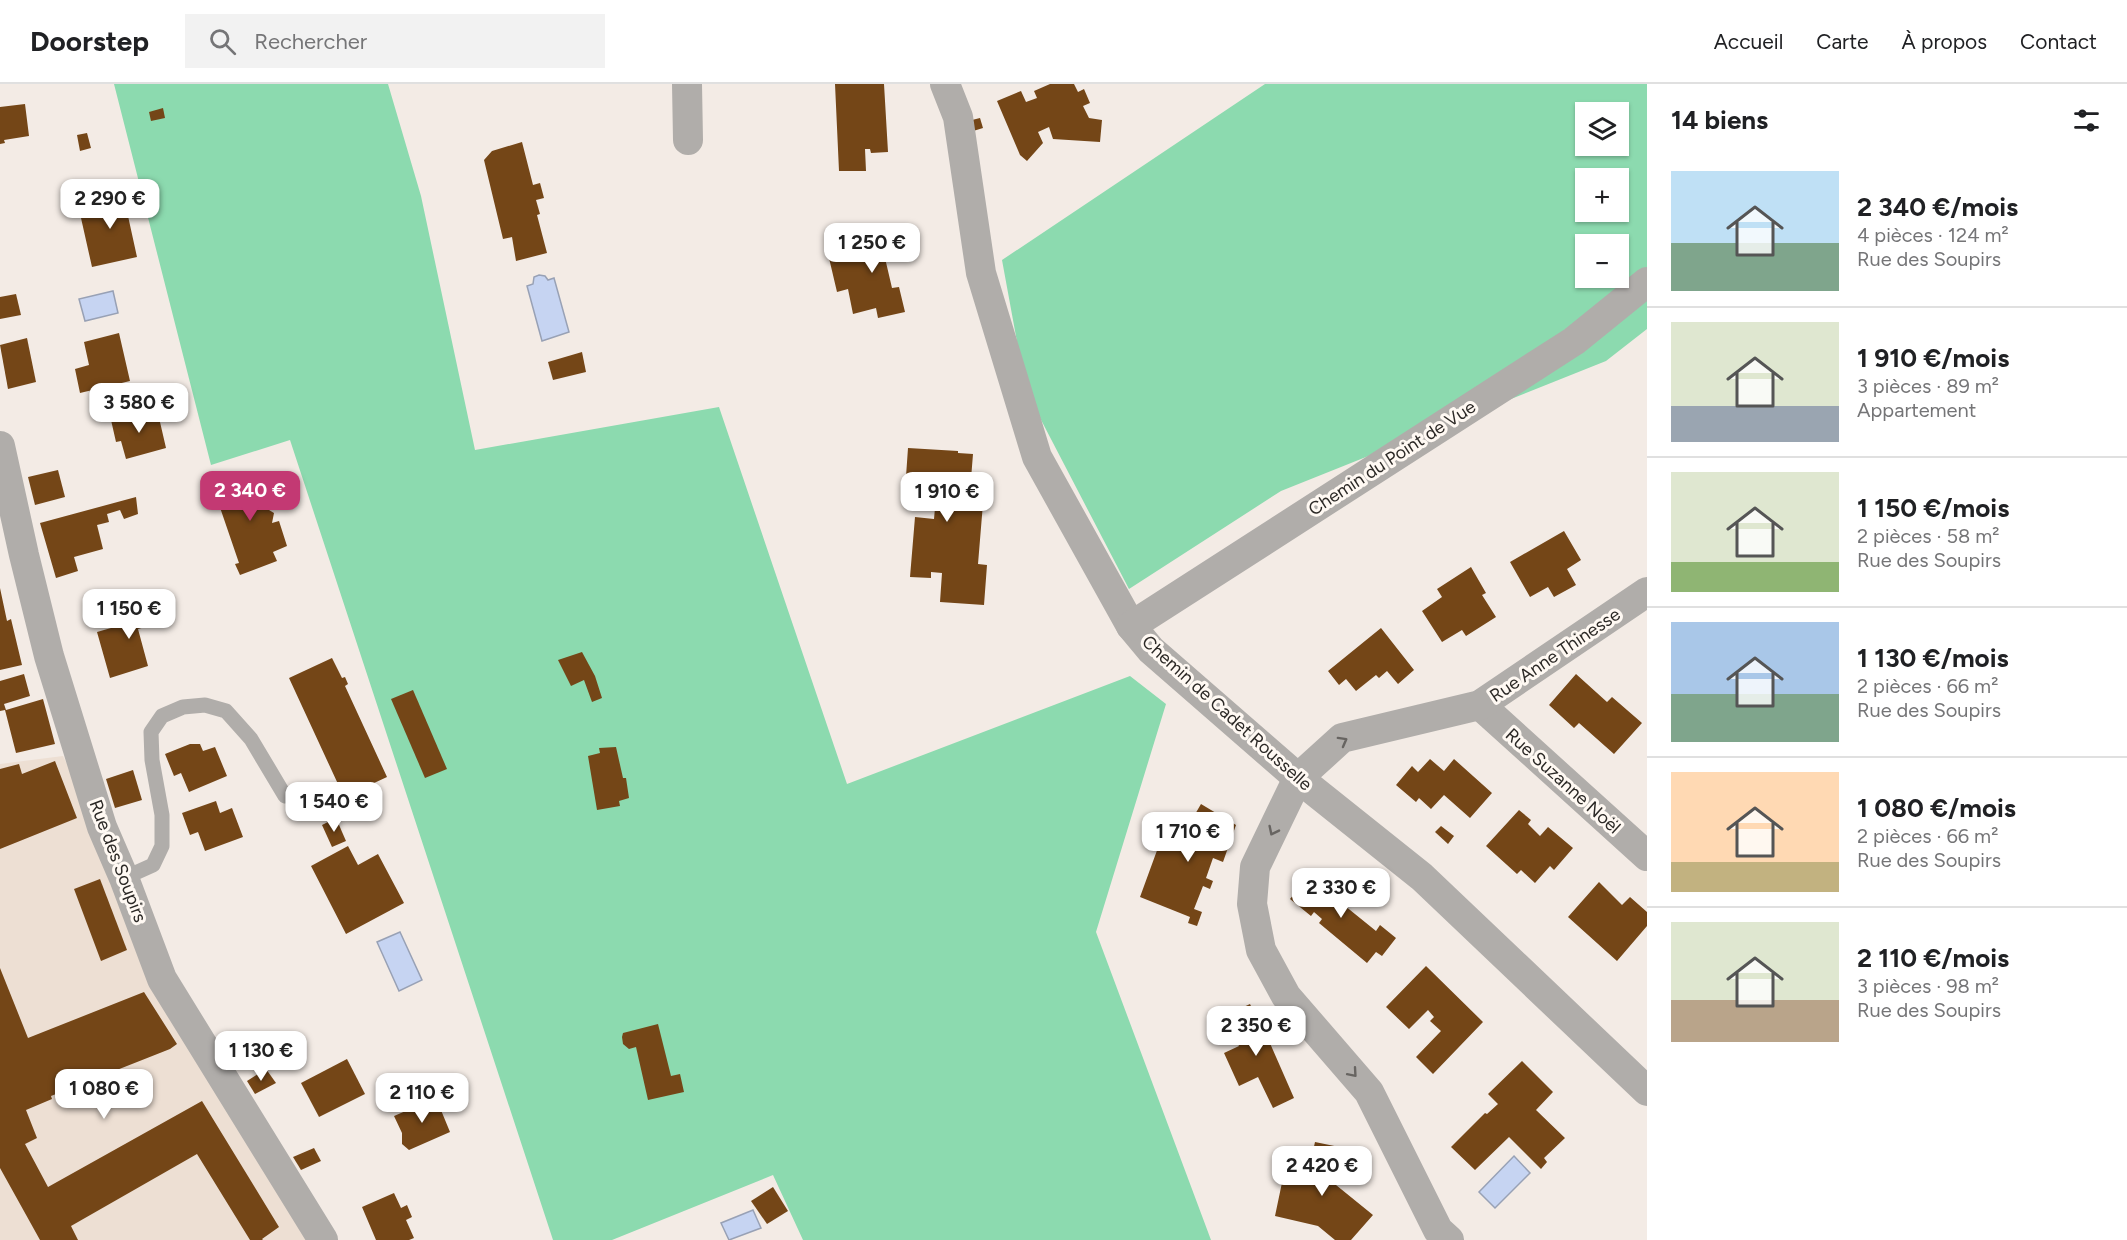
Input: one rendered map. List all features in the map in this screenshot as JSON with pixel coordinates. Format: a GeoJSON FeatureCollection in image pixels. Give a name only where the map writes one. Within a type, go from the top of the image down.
{"type":"FeatureCollection","features":[{"type":"Feature","properties":{"kind":"street"},"geometry":{"type":"LineString","coordinates":[[687,84],[688,140]]}},
{"type":"Feature","properties":{"kind":"street","name":"Chemin de Cadet Rousselle"},"geometry":{"type":"LineString","coordinates":[[945,84],[958,117],[981,273],[1037,457],[1131,626],[1151,650],[1298,778],[1422,878],[1647,1091]]}},
{"type":"Feature","properties":{"kind":"street","name":"Chemin du Point de Vue"},"geometry":{"type":"LineString","coordinates":[[1131,626],[1574,341],[1647,282]]}},
{"type":"Feature","properties":{"kind":"street","name":"Rue des Soupirs"},"geometry":{"type":"LineString","coordinates":[[0,446],[49,656],[102,827],[124,878],[162,980],[323,1240]]}},
{"type":"Feature","properties":{"kind":"street","name":"Rue Anne Thinesse"},"geometry":{"type":"LineString","coordinates":[[1298,778],[1342,738],[1480,705],[1647,592]]}},
{"type":"Feature","properties":{"kind":"street","name":"Rue Suzanne Noël"},"geometry":{"type":"LineString","coordinates":[[1480,705],[1647,856]]}},
{"type":"Feature","properties":{"kind":"street"},"geometry":{"type":"LineString","coordinates":[[1298,778],[1255,867],[1252,904],[1261,950],[1286,996],[1369,1092],[1438,1230],[1449,1240]]}},
{"type":"Feature","properties":{"kind":"lane"},"geometry":{"type":"LineString","coordinates":[[124,878],[153,865],[162,846],[162,815],[152,760],[151,732],[162,716],[183,707],[205,705],[226,711],[251,739],[285,796]]}},
{"type":"Feature","properties":{"kind":"shaded area"},"geometry":{"type":"Polygon","coordinates":[[[63,756],[312,1240],[0,1240],[0,764],[63,756]]]}},
{"type":"Feature","properties":{"kind":"green space"},"geometry":{"type":"Polygon","coordinates":[[[114,84],[388,84],[421,196],[475,450],[719,407],[847,784],[1130,676],[1166,704],[1096,932],[1211,1240],[803,1240],[773,1175],[612,1240],[553,1240],[290,440],[211,465],[114,84]]]}},
{"type":"Feature","properties":{"kind":"green space"},"geometry":{"type":"Polygon","coordinates":[[[1265,84],[1647,84],[1647,329],[1606,361],[1281,491],[1129,589],[1026,391],[1002,260],[1265,84]]]}},
{"type":"Feature","properties":{"kind":"water"},"geometry":{"type":"Polygon","coordinates":[[[545,276],[548,280],[554,278],[569,332],[542,341],[527,286],[533,284],[534,277],[545,276]]]}},
{"type":"Feature","properties":{"kind":"water"},"geometry":{"type":"Polygon","coordinates":[[[113,291],[118,313],[85,321],[79,299],[113,291]]]}},
{"type":"Feature","properties":{"kind":"water"},"geometry":{"type":"Polygon","coordinates":[[[400,932],[422,980],[399,991],[377,942],[400,932]]]}},
{"type":"Feature","properties":{"kind":"water"},"geometry":{"type":"Polygon","coordinates":[[[1514,1156],[1530,1173],[1495,1208],[1479,1192],[1514,1156]]]}},
{"type":"Feature","properties":{"kind":"water"},"geometry":{"type":"Polygon","coordinates":[[[753,1210],[761,1228],[729,1240],[721,1223],[753,1210]]]}},
{"type":"Feature","properties":{"kind":"building"},"geometry":{"type":"Polygon","coordinates":[[[835,84],[884,84],[888,152],[871,153],[870,149],[865,149],[866,171],[839,171],[835,84]]]}},
{"type":"Feature","properties":{"kind":"building"},"geometry":{"type":"Polygon","coordinates":[[[1050,84],[1074,84],[1078,92],[1084,89],[1090,103],[1083,106],[1089,118],[1102,120],[1100,142],[1053,139],[1049,127],[1038,132],[1043,143],[1027,161],[1020,155],[997,101],[1021,91],[1026,102],[1037,98],[1034,91],[1050,84]]]}},
{"type":"Feature","properties":{"kind":"building"},"geometry":{"type":"Polygon","coordinates":[[[25,104],[29,136],[4,140],[5,143],[0,144],[0,107],[25,104]]]}},
{"type":"Feature","properties":{"kind":"building"},"geometry":{"type":"Polygon","coordinates":[[[163,108],[165,118],[151,121],[149,112],[163,108]]]}},
{"type":"Feature","properties":{"kind":"building"},"geometry":{"type":"Polygon","coordinates":[[[980,118],[983,128],[970,132],[968,121],[980,118]]]}},
{"type":"Feature","properties":{"kind":"building"},"geometry":{"type":"Polygon","coordinates":[[[87,133],[91,148],[80,151],[77,135],[87,133]]]}},
{"type":"Feature","properties":{"kind":"building"},"geometry":{"type":"Polygon","coordinates":[[[522,142],[533,185],[540,183],[544,198],[536,200],[540,214],[537,215],[547,253],[516,261],[512,237],[503,239],[484,160],[492,151],[522,142]]]}},
{"type":"Feature","properties":{"kind":"building"},"geometry":{"type":"Polygon","coordinates":[[[121,184],[137,257],[92,267],[81,218],[104,213],[100,189],[121,184]]]}},
{"type":"Feature","properties":{"kind":"building"},"geometry":{"type":"Polygon","coordinates":[[[900,223],[907,253],[885,258],[892,288],[899,287],[905,312],[878,318],[876,308],[853,314],[848,289],[837,292],[829,258],[862,251],[863,255],[873,253],[868,230],[900,223]]]}},
{"type":"Feature","properties":{"kind":"building"},"geometry":{"type":"Polygon","coordinates":[[[16,294],[21,315],[0,319],[0,297],[16,294]]]}},
{"type":"Feature","properties":{"kind":"building"},"geometry":{"type":"Polygon","coordinates":[[[119,333],[130,381],[80,393],[75,369],[89,365],[84,342],[119,333]]]}},
{"type":"Feature","properties":{"kind":"building"},"geometry":{"type":"Polygon","coordinates":[[[27,338],[36,382],[8,389],[0,345],[27,338]]]}},
{"type":"Feature","properties":{"kind":"building"},"geometry":{"type":"Polygon","coordinates":[[[582,352],[586,372],[553,380],[548,362],[582,352]]]}},
{"type":"Feature","properties":{"kind":"building"},"geometry":{"type":"Polygon","coordinates":[[[157,409],[166,448],[126,459],[121,441],[116,442],[111,420],[157,409]]]}},
{"type":"Feature","properties":{"kind":"building"},"geometry":{"type":"Polygon","coordinates":[[[908,448],[973,454],[971,479],[985,479],[978,564],[987,565],[984,605],[940,602],[942,573],[931,572],[931,578],[910,577],[915,517],[934,519],[935,508],[904,505],[908,448]],[[962,479],[959,508],[968,508],[970,479],[962,479]]]}},
{"type":"Feature","properties":{"kind":"building"},"geometry":{"type":"Polygon","coordinates":[[[58,470],[65,497],[35,505],[28,477],[58,470]]]}},
{"type":"Feature","properties":{"kind":"building"},"geometry":{"type":"Polygon","coordinates":[[[258,471],[271,509],[269,510],[274,513],[272,523],[279,521],[287,546],[273,552],[277,561],[240,575],[235,564],[239,563],[213,487],[258,471]]]}},
{"type":"Feature","properties":{"kind":"building"},"geometry":{"type":"Polygon","coordinates":[[[136,497],[138,514],[124,519],[120,510],[107,514],[109,522],[97,525],[103,549],[74,557],[78,571],[56,578],[40,523],[136,497]]]}},
{"type":"Feature","properties":{"kind":"building"},"geometry":{"type":"Polygon","coordinates":[[[1564,531],[1581,560],[1567,569],[1576,585],[1554,597],[1548,587],[1530,597],[1510,562],[1564,531]]]}},
{"type":"Feature","properties":{"kind":"building"},"geometry":{"type":"Polygon","coordinates":[[[1471,567],[1486,593],[1482,595],[1496,617],[1466,636],[1462,630],[1442,642],[1422,611],[1442,597],[1437,589],[1471,567]]]}},
{"type":"Feature","properties":{"kind":"building"},"geometry":{"type":"Polygon","coordinates":[[[0,588],[7,621],[11,619],[22,665],[0,670],[0,588]]]}},
{"type":"Feature","properties":{"kind":"building"},"geometry":{"type":"Polygon","coordinates":[[[164,602],[169,620],[138,629],[148,666],[110,678],[97,632],[125,624],[122,614],[164,602]]]}},
{"type":"Feature","properties":{"kind":"building"},"geometry":{"type":"Polygon","coordinates":[[[1381,628],[1414,670],[1398,684],[1387,671],[1379,678],[1376,675],[1356,691],[1346,679],[1339,685],[1328,671],[1381,628]]]}},
{"type":"Feature","properties":{"kind":"building"},"geometry":{"type":"Polygon","coordinates":[[[582,652],[595,676],[602,698],[592,702],[584,680],[571,686],[558,660],[582,652]]]}},
{"type":"Feature","properties":{"kind":"building"},"geometry":{"type":"Polygon","coordinates":[[[332,658],[342,678],[345,677],[348,684],[345,686],[387,777],[344,797],[289,678],[332,658]]]}},
{"type":"Feature","properties":{"kind":"building"},"geometry":{"type":"Polygon","coordinates":[[[24,674],[30,696],[4,704],[6,710],[43,699],[55,744],[16,753],[5,710],[0,711],[0,681],[24,674]]]}},
{"type":"Feature","properties":{"kind":"building"},"geometry":{"type":"Polygon","coordinates":[[[1576,674],[1607,702],[1612,697],[1642,723],[1614,754],[1579,723],[1574,728],[1549,705],[1576,674]]]}},
{"type":"Feature","properties":{"kind":"building"},"geometry":{"type":"Polygon","coordinates":[[[413,690],[447,769],[425,778],[391,699],[413,690]]]}},
{"type":"Feature","properties":{"kind":"building"},"geometry":{"type":"Polygon","coordinates":[[[190,744],[200,744],[203,751],[215,747],[227,776],[189,792],[181,773],[174,776],[165,754],[190,744]]]}},
{"type":"Feature","properties":{"kind":"building"},"geometry":{"type":"Polygon","coordinates":[[[616,747],[623,778],[626,778],[629,798],[619,801],[620,806],[597,810],[588,756],[600,753],[599,748],[616,747]]]}},
{"type":"Feature","properties":{"kind":"building"},"geometry":{"type":"Polygon","coordinates":[[[1430,759],[1444,771],[1454,759],[1492,793],[1470,818],[1444,795],[1431,809],[1419,798],[1416,802],[1396,785],[1412,766],[1418,772],[1430,759]]]}},
{"type":"Feature","properties":{"kind":"building"},"geometry":{"type":"Polygon","coordinates":[[[55,761],[77,818],[0,849],[0,769],[19,764],[22,774],[55,761]]]}},
{"type":"Feature","properties":{"kind":"building"},"geometry":{"type":"Polygon","coordinates":[[[133,770],[142,800],[115,808],[106,779],[133,770]]]}},
{"type":"Feature","properties":{"kind":"building"},"geometry":{"type":"Polygon","coordinates":[[[216,801],[220,813],[232,808],[243,837],[205,851],[198,832],[190,835],[182,813],[216,801]]]}},
{"type":"Feature","properties":{"kind":"building"},"geometry":{"type":"Polygon","coordinates":[[[1201,804],[1236,825],[1223,862],[1213,858],[1206,878],[1213,881],[1210,889],[1203,886],[1194,909],[1202,912],[1197,926],[1188,923],[1190,917],[1140,897],[1163,834],[1180,840],[1201,804]]]}},
{"type":"Feature","properties":{"kind":"building"},"geometry":{"type":"Polygon","coordinates":[[[1519,810],[1531,820],[1528,824],[1540,836],[1548,827],[1573,848],[1554,870],[1550,866],[1535,883],[1521,870],[1517,874],[1486,846],[1519,810]]]}},
{"type":"Feature","properties":{"kind":"building"},"geometry":{"type":"Polygon","coordinates":[[[336,818],[346,841],[332,847],[322,825],[336,818]]]}},
{"type":"Feature","properties":{"kind":"building"},"geometry":{"type":"Polygon","coordinates":[[[1441,826],[1454,836],[1448,844],[1435,832],[1441,826]]]}},
{"type":"Feature","properties":{"kind":"building"},"geometry":{"type":"Polygon","coordinates":[[[348,846],[358,865],[378,854],[404,903],[346,934],[311,866],[348,846]]]}},
{"type":"Feature","properties":{"kind":"building"},"geometry":{"type":"Polygon","coordinates":[[[1313,871],[1334,888],[1329,893],[1376,931],[1380,925],[1396,938],[1382,956],[1376,952],[1367,963],[1319,923],[1322,919],[1314,912],[1311,916],[1290,899],[1313,871]]]}},
{"type":"Feature","properties":{"kind":"building"},"geometry":{"type":"Polygon","coordinates":[[[100,879],[127,950],[101,961],[74,889],[100,879]]]}},
{"type":"Feature","properties":{"kind":"building"},"geometry":{"type":"Polygon","coordinates":[[[1599,882],[1622,905],[1630,897],[1647,912],[1647,926],[1617,961],[1568,917],[1599,882]]]}},
{"type":"Feature","properties":{"kind":"building"},"geometry":{"type":"Polygon","coordinates":[[[1426,966],[1483,1022],[1433,1074],[1416,1057],[1441,1031],[1430,1021],[1434,1017],[1428,1010],[1409,1029],[1386,1007],[1426,966]]]}},
{"type":"Feature","properties":{"kind":"building"},"geometry":{"type":"Polygon","coordinates":[[[0,968],[28,1038],[144,992],[177,1044],[170,1049],[51,1096],[52,1099],[26,1110],[37,1138],[25,1144],[48,1187],[202,1101],[279,1227],[263,1240],[250,1240],[197,1154],[71,1226],[78,1240],[40,1240],[0,1168],[0,968]]]}},
{"type":"Feature","properties":{"kind":"building"},"geometry":{"type":"Polygon","coordinates":[[[1250,1004],[1294,1098],[1273,1108],[1258,1077],[1239,1086],[1224,1053],[1239,1046],[1224,1016],[1250,1004]]]}},
{"type":"Feature","properties":{"kind":"building"},"geometry":{"type":"Polygon","coordinates":[[[658,1024],[671,1076],[680,1074],[684,1092],[648,1100],[636,1047],[629,1049],[623,1044],[622,1037],[623,1033],[658,1024]]]}},
{"type":"Feature","properties":{"kind":"building"},"geometry":{"type":"Polygon","coordinates":[[[347,1059],[365,1094],[319,1117],[301,1083],[347,1059]]]}},
{"type":"Feature","properties":{"kind":"building"},"geometry":{"type":"Polygon","coordinates":[[[1522,1061],[1553,1092],[1536,1110],[1565,1138],[1544,1158],[1547,1162],[1541,1169],[1509,1137],[1475,1170],[1451,1147],[1485,1113],[1487,1114],[1498,1104],[1488,1094],[1522,1061]]]}},
{"type":"Feature","properties":{"kind":"building"},"geometry":{"type":"Polygon","coordinates":[[[266,1069],[276,1083],[255,1094],[247,1081],[266,1069]]]}},
{"type":"Feature","properties":{"kind":"building"},"geometry":{"type":"Polygon","coordinates":[[[436,1098],[450,1132],[409,1150],[402,1144],[402,1133],[394,1116],[436,1098]]]}},
{"type":"Feature","properties":{"kind":"building"},"geometry":{"type":"Polygon","coordinates":[[[1315,1142],[1344,1148],[1336,1185],[1373,1215],[1351,1240],[1335,1240],[1318,1226],[1275,1216],[1284,1173],[1309,1179],[1315,1142]]]}},
{"type":"Feature","properties":{"kind":"building"},"geometry":{"type":"Polygon","coordinates":[[[314,1148],[321,1161],[301,1170],[293,1157],[314,1148]]]}},
{"type":"Feature","properties":{"kind":"building"},"geometry":{"type":"Polygon","coordinates":[[[773,1187],[788,1211],[767,1224],[751,1201],[773,1187]]]}},
{"type":"Feature","properties":{"kind":"building"},"geometry":{"type":"Polygon","coordinates":[[[394,1193],[401,1208],[407,1205],[412,1217],[406,1220],[414,1238],[376,1240],[362,1207],[394,1193]]]}}]}
